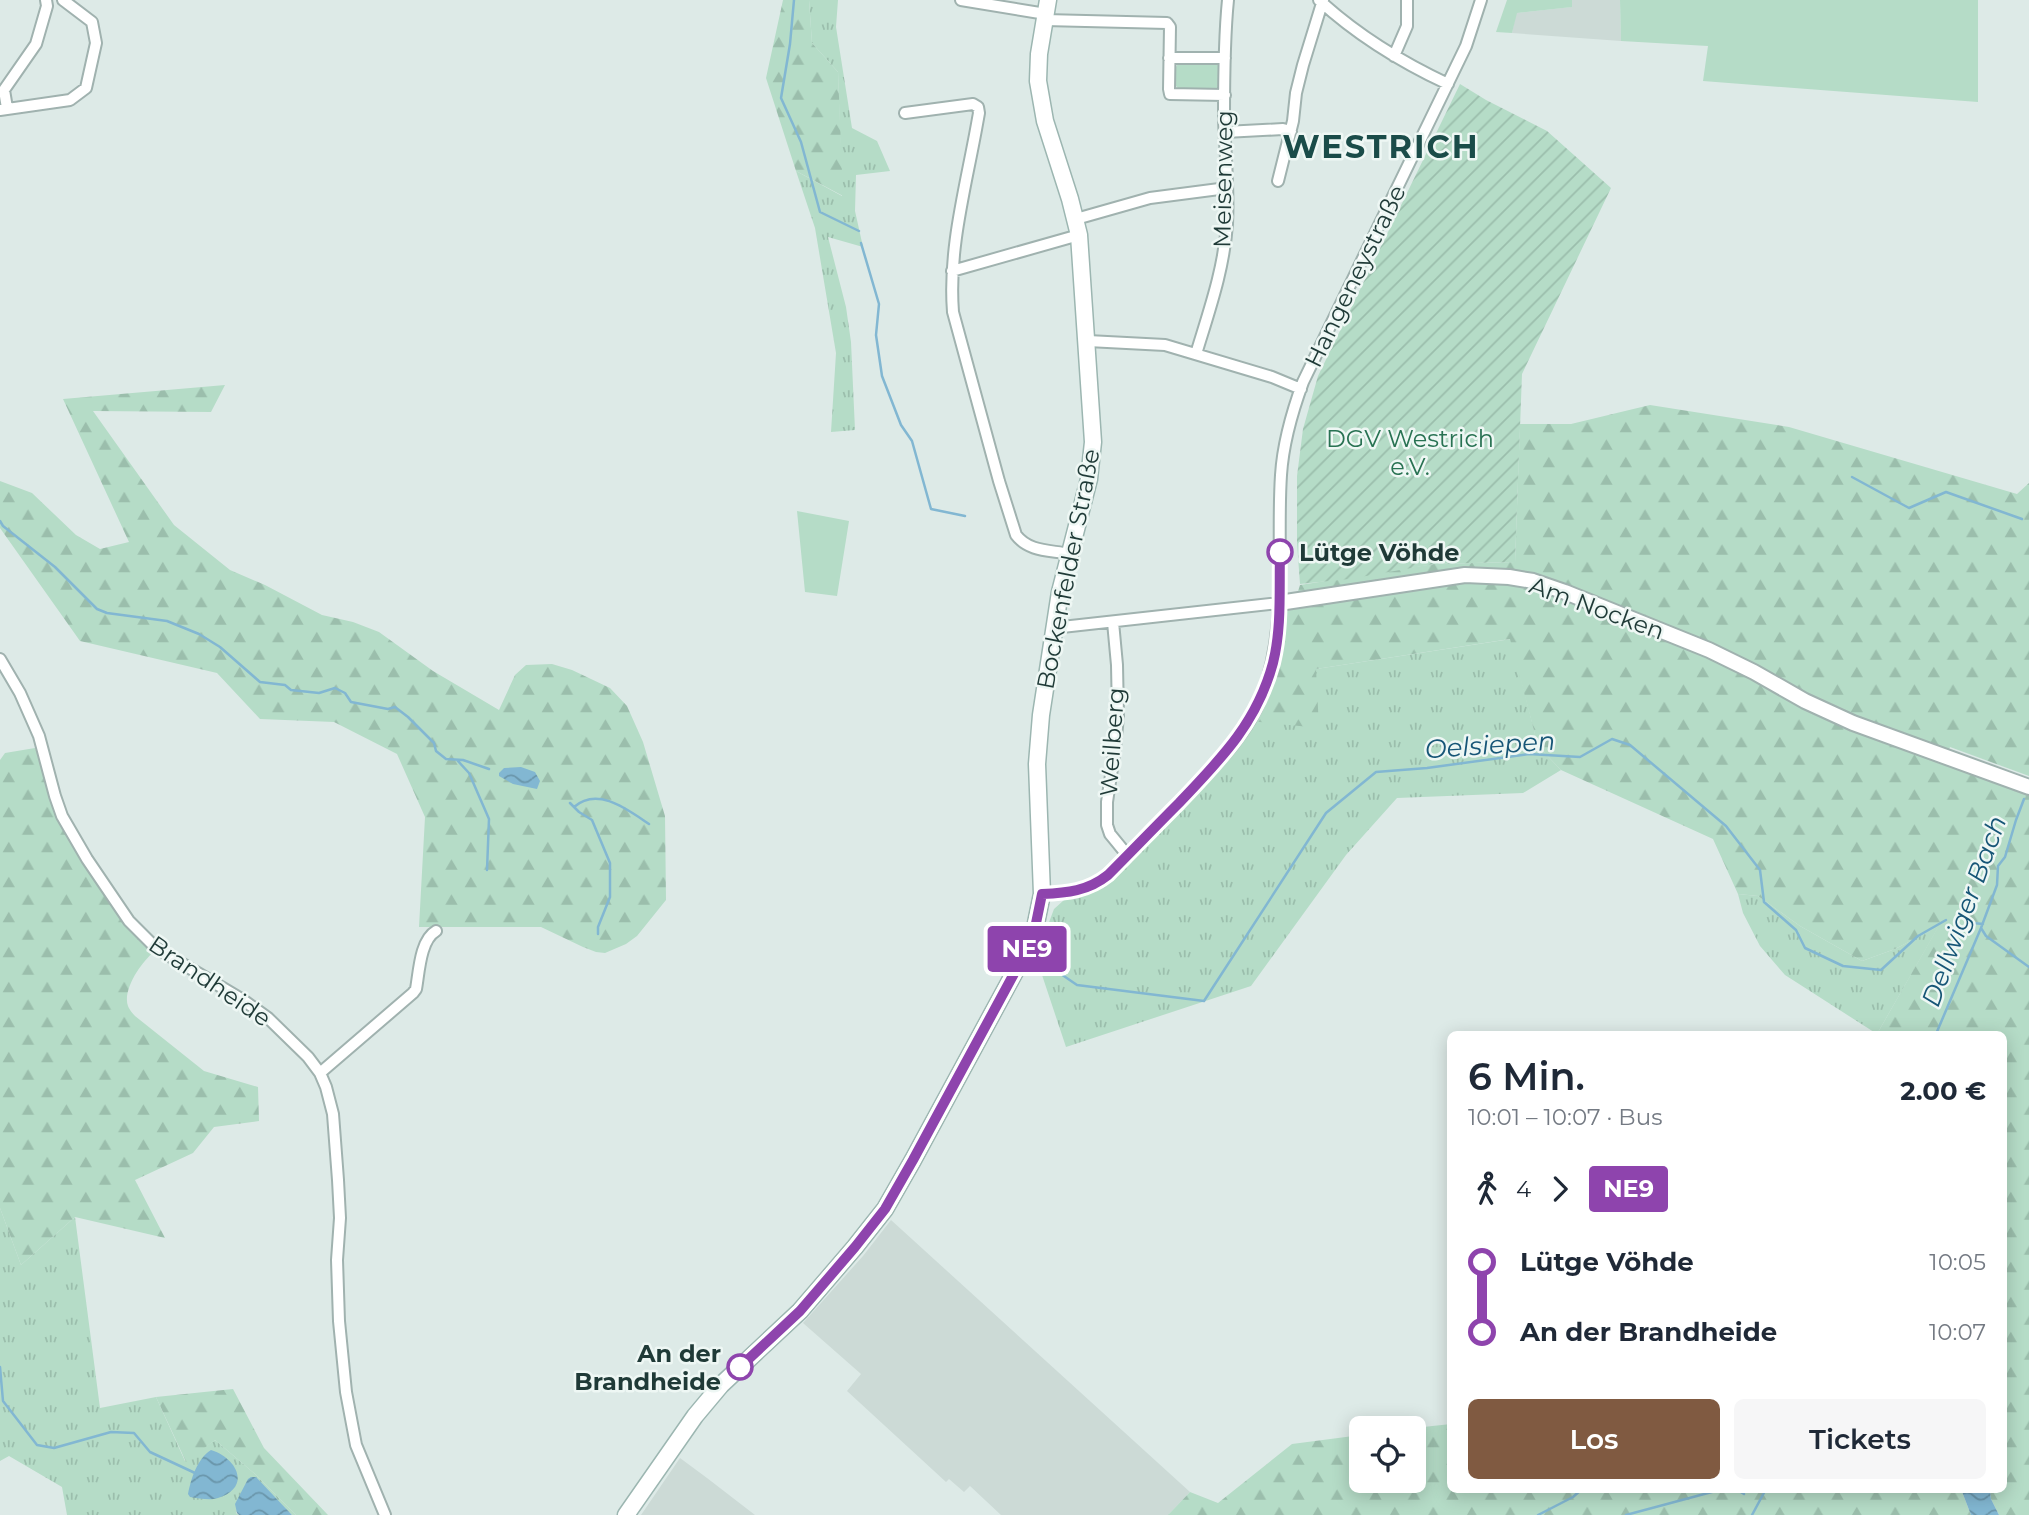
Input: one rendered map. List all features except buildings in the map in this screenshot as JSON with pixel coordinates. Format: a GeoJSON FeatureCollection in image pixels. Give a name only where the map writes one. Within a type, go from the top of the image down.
{"type":"FeatureCollection","features":[{"type":"Feature","properties":{"kind":"main road","name":"Bockenfelder Straße"},"geometry":{"type":"LineString","coordinates":[[626,1515],[704,1405],[721,1385],[800,1311],[885,1209],[1034,933],[1042,894],[1038,748],[1054,626],[1093,456],[1088,341],[1078,227],[1041,104],[1038,75],[1046,11]]}},
{"type":"Feature","properties":{"kind":"street"},"geometry":{"type":"LineString","coordinates":[[46,0],[47,6],[36,44],[4,90],[4,109],[70,100],[86,88],[96,43],[92,22],[63,0]]}},
{"type":"Feature","properties":{"kind":"street"},"geometry":{"type":"LineString","coordinates":[[961,0],[1167,23],[1170,27],[1170,93],[1225,95]]}},
{"type":"Feature","properties":{"kind":"street","name":"Meisenweg"},"geometry":{"type":"LineString","coordinates":[[1196,354],[1215,291],[1227,226],[1225,58],[1228,0]]}},
{"type":"Feature","properties":{"kind":"street"},"geometry":{"type":"LineString","coordinates":[[1394,56],[1407,26],[1407,0]]}},
{"type":"Feature","properties":{"kind":"street","name":"Hangeneystraße"},"geometry":{"type":"LineString","coordinates":[[1088,341],[1165,345],[1301,388],[1448,85],[1473,27],[1481,0]]}},
{"type":"Feature","properties":{"kind":"street"},"geometry":{"type":"LineString","coordinates":[[1278,181],[1291,131],[1303,65],[1321,1],[1356,31],[1394,56],[1448,85]]}},
{"type":"Feature","properties":{"kind":"street"},"geometry":{"type":"LineString","coordinates":[[1169,58],[1225,58]]}},
{"type":"Feature","properties":{"kind":"street"},"geometry":{"type":"LineString","coordinates":[[905,113],[973,104],[978,107],[956,235],[952,271],[953,312],[1016,535],[1029,547],[1069,554]]}},
{"type":"Feature","properties":{"kind":"street"},"geometry":{"type":"LineString","coordinates":[[1225,132],[1291,131]]}},
{"type":"Feature","properties":{"kind":"street"},"geometry":{"type":"LineString","coordinates":[[952,271],[1078,227],[1150,198],[1227,188]]}},
{"type":"Feature","properties":{"kind":"street"},"geometry":{"type":"LineString","coordinates":[[1042,894],[1073,892],[1096,884],[1108,875],[1228,752],[1250,721],[1261,699],[1273,663],[1278,634],[1281,476],[1286,436],[1301,388]]}},
{"type":"Feature","properties":{"kind":"street","name":"Am Nocken"},"geometry":{"type":"LineString","coordinates":[[1054,626],[1279,603],[1465,575],[1494,575],[1532,581],[1566,592],[1709,650],[1853,723],[2029,787]]}},
{"type":"Feature","properties":{"kind":"street","name":"Weilberg"},"geometry":{"type":"LineString","coordinates":[[1113,622],[1118,716],[1107,802],[1107,825],[1110,834],[1128,856]]}},
{"type":"Feature","properties":{"kind":"street","name":"Brandheide"},"geometry":{"type":"LineString","coordinates":[[0,659],[20,693],[39,736],[62,816],[129,921],[156,948],[268,1018],[300,1047],[320,1073],[329,1094],[333,1114],[340,1219],[337,1260],[339,1321],[346,1392],[356,1445],[384,1515]]}},
{"type":"Feature","properties":{"kind":"street"},"geometry":{"type":"LineString","coordinates":[[320,1073],[413,993],[427,942],[436,931]]}},
{"type":"Feature","properties":{"kind":"shaded area"},"geometry":{"type":"Polygon","coordinates":[[[1572,0],[1620,0],[1621,41],[1512,33],[1516,13],[1571,7],[1572,0]]]}},
{"type":"Feature","properties":{"kind":"shaded area"},"geometry":{"type":"Polygon","coordinates":[[[891,1220],[1190,1492],[1168,1515],[1001,1515],[970,1486],[964,1492],[949,1479],[946,1482],[847,1391],[861,1374],[803,1323],[891,1220]]]}},
{"type":"Feature","properties":{"kind":"shaded area"},"geometry":{"type":"Polygon","coordinates":[[[680,1458],[707,1478],[755,1515],[641,1515],[680,1458]]]}},
{"type":"Feature","properties":{"kind":"green space"},"geometry":{"type":"Polygon","coordinates":[[[783,0],[809,0],[812,43],[838,72],[843,196],[796,171],[766,78],[783,0]]]}},
{"type":"Feature","properties":{"kind":"green space"},"geometry":{"type":"Polygon","coordinates":[[[809,0],[838,0],[836,27],[852,128],[877,141],[890,171],[856,175],[855,211],[863,247],[828,237],[846,307],[851,342],[855,430],[831,432],[836,353],[815,228],[796,171],[842,196],[838,72],[812,43],[809,0]]]}},
{"type":"Feature","properties":{"kind":"green space"},"geometry":{"type":"Polygon","coordinates":[[[1507,0],[1572,0],[1572,7],[1517,13],[1512,33],[1496,32],[1507,0]]]}},
{"type":"Feature","properties":{"kind":"green space"},"geometry":{"type":"Polygon","coordinates":[[[1620,0],[1978,0],[1978,102],[1703,81],[1708,46],[1621,41],[1620,0]]]}},
{"type":"Feature","properties":{"kind":"green space"},"geometry":{"type":"Polygon","coordinates":[[[1178,64],[1218,65],[1218,89],[1178,88],[1178,64]]]}},
{"type":"Feature","properties":{"kind":"green space","name":"DGV Westrich e.V."},"geometry":{"type":"Polygon","coordinates":[[[1460,84],[1547,131],[1611,188],[1522,374],[1515,562],[1434,564],[1349,579],[1300,584],[1297,476],[1303,429],[1318,376],[1460,84]]]}},
{"type":"Feature","properties":{"kind":"green space"},"geometry":{"type":"Polygon","coordinates":[[[225,385],[211,412],[93,411],[174,525],[230,570],[322,615],[353,622],[379,632],[433,671],[499,710],[515,675],[526,665],[552,664],[572,670],[610,688],[627,706],[643,742],[665,816],[666,900],[637,936],[605,953],[583,947],[541,927],[419,927],[425,817],[397,754],[334,722],[260,719],[217,673],[80,641],[0,528],[0,481],[32,493],[76,535],[100,549],[129,542],[63,399],[225,385]]]}},
{"type":"Feature","properties":{"kind":"green space"},"geometry":{"type":"Polygon","coordinates":[[[1650,405],[1789,427],[2017,494],[2029,483],[2029,776],[1950,747],[1944,761],[2029,793],[2029,1515],[1999,1515],[1990,1493],[2007,1493],[2007,1031],[1879,1031],[1938,927],[1895,949],[1862,961],[1800,926],[1758,896],[1738,894],[1713,839],[1561,770],[1538,746],[1510,639],[1316,669],[1319,728],[1250,721],[1261,699],[1279,603],[1295,601],[1300,585],[1434,564],[1515,562],[1520,424],[1571,424],[1650,405]]]}},
{"type":"Feature","properties":{"kind":"green space"},"geometry":{"type":"Polygon","coordinates":[[[797,511],[849,521],[837,596],[805,592],[797,511]]]}},
{"type":"Feature","properties":{"kind":"green space"},"geometry":{"type":"Polygon","coordinates":[[[1511,639],[1538,746],[1561,770],[1523,793],[1397,798],[1346,855],[1251,986],[1066,1047],[1036,957],[1054,909],[1073,892],[1108,875],[1250,721],[1316,669],[1511,639]]]}},
{"type":"Feature","properties":{"kind":"green space"},"geometry":{"type":"Polygon","coordinates":[[[35,748],[47,777],[51,796],[154,952],[130,984],[127,999],[129,1009],[204,1071],[258,1087],[259,1121],[214,1127],[193,1153],[135,1180],[165,1238],[75,1217],[21,1265],[0,1208],[0,760],[5,753],[35,748]]]}},
{"type":"Feature","properties":{"kind":"green space"},"geometry":{"type":"Polygon","coordinates":[[[1738,894],[1758,896],[1800,926],[1862,961],[1895,949],[1939,926],[1879,1031],[1872,1031],[1785,975],[1760,946],[1743,913],[1738,894]]]}},
{"type":"Feature","properties":{"kind":"green space"},"geometry":{"type":"Polygon","coordinates":[[[0,1208],[21,1265],[75,1217],[100,1408],[156,1397],[185,1461],[215,1440],[255,1474],[296,1515],[292,1515],[255,1477],[236,1513],[239,1515],[67,1515],[62,1487],[9,1456],[0,1461],[0,1208]]]}},
{"type":"Feature","properties":{"kind":"green space"},"geometry":{"type":"Polygon","coordinates":[[[233,1389],[264,1448],[328,1515],[296,1515],[255,1474],[215,1440],[186,1462],[156,1397],[233,1389]]]}},
{"type":"Feature","properties":{"kind":"green space"},"geometry":{"type":"Polygon","coordinates":[[[1447,1424],[1447,1493],[1963,1493],[1971,1515],[1168,1515],[1190,1492],[1218,1503],[1292,1444],[1349,1437],[1349,1493],[1426,1493],[1426,1427],[1447,1424]]]}},
{"type":"Feature","properties":{"kind":"water"},"geometry":{"type":"Polygon","coordinates":[[[521,767],[535,772],[540,781],[537,789],[513,784],[499,776],[504,768],[521,767]]]}},
{"type":"Feature","properties":{"kind":"water"},"geometry":{"type":"Polygon","coordinates":[[[211,1450],[228,1459],[234,1466],[238,1480],[235,1487],[215,1499],[190,1497],[188,1494],[195,1470],[211,1450]]]}},
{"type":"Feature","properties":{"kind":"water"},"geometry":{"type":"Polygon","coordinates":[[[251,1477],[256,1477],[292,1515],[239,1515],[235,1504],[251,1477]]]}},
{"type":"Feature","properties":{"kind":"water"},"geometry":{"type":"Polygon","coordinates":[[[1963,1493],[1990,1493],[1999,1515],[1971,1515],[1963,1493]]]}},
{"type":"Feature","properties":{"kind":"waterway"},"geometry":{"type":"LineString","coordinates":[[794,0],[781,98],[801,142],[820,212],[859,231]]}},
{"type":"Feature","properties":{"kind":"waterway"},"geometry":{"type":"LineString","coordinates":[[861,243],[879,304],[876,335],[882,376],[901,425],[912,441],[931,509],[965,516]]}},
{"type":"Feature","properties":{"kind":"waterway"},"geometry":{"type":"LineString","coordinates":[[1852,477],[1909,508],[1946,492],[2022,519]]}},
{"type":"Feature","properties":{"kind":"waterway"},"geometry":{"type":"LineString","coordinates":[[0,521],[55,567],[97,609],[107,613],[167,621],[199,634],[220,647],[260,682],[285,685],[291,690],[319,693],[335,688],[345,693],[351,702],[388,709],[395,707],[434,743],[436,751],[446,759],[463,760],[489,769]]}},
{"type":"Feature","properties":{"kind":"waterway","name":"Oelsiepen"},"geometry":{"type":"LineString","coordinates":[[1036,957],[1077,985],[1204,1001],[1326,813],[1376,772],[1529,754],[1580,757],[1612,739],[1630,745],[1726,826],[1760,870],[1764,902],[1796,930],[1805,948],[1843,966],[1881,970],[1918,936],[1946,920]]}},
{"type":"Feature","properties":{"kind":"waterway"},"geometry":{"type":"LineString","coordinates":[[457,760],[469,773],[489,819],[487,870]]}},
{"type":"Feature","properties":{"kind":"waterway"},"geometry":{"type":"LineString","coordinates":[[574,807],[583,801],[603,799],[613,802],[649,824]]}},
{"type":"Feature","properties":{"kind":"waterway","name":"Dellwiger Bach"},"geometry":{"type":"LineString","coordinates":[[1937,1031],[1981,928],[1997,885],[1998,866],[2005,857],[2024,799]]}},
{"type":"Feature","properties":{"kind":"waterway"},"geometry":{"type":"LineString","coordinates":[[570,803],[592,820],[610,863],[610,897],[598,927],[598,934]]}},
{"type":"Feature","properties":{"kind":"waterway","name":"Oelsiepen"},"geometry":{"type":"LineString","coordinates":[[1973,923],[1983,924]]}},
{"type":"Feature","properties":{"kind":"waterway"},"geometry":{"type":"LineString","coordinates":[[1981,928],[1986,936],[2029,967]]}},
{"type":"Feature","properties":{"kind":"waterway"},"geometry":{"type":"LineString","coordinates":[[0,1367],[3,1401],[37,1445],[54,1448],[111,1432],[134,1433],[150,1452],[195,1473]]}},
{"type":"Feature","properties":{"kind":"waterway"},"geometry":{"type":"LineString","coordinates":[[1538,1515],[1578,1493]]}},
{"type":"Feature","properties":{"kind":"waterway"},"geometry":{"type":"LineString","coordinates":[[1626,1515],[1708,1493]]}},
{"type":"Feature","properties":{"kind":"waterway","name":"Dellwiger Bach"},"geometry":{"type":"LineString","coordinates":[[1752,1515],[1764,1493]]}},
{"type":"Feature","properties":{"kind":"bus line","name":"NE9"},"geometry":{"type":"LineString","coordinates":[[740,1367],[800,1311],[885,1209],[1029,946],[1042,894],[1073,892],[1096,884],[1108,875],[1228,752],[1250,721],[1261,699],[1273,663],[1278,634],[1280,552]]}},
{"type":"Feature","properties":{"kind":"place","name":"Lütge Vöhde"},"geometry":{"type":"Point","coordinates":[1280,552]}},
{"type":"Feature","properties":{"kind":"place","name":"An der Brandheide"},"geometry":{"type":"Point","coordinates":[740,1367]}},
{"type":"Feature","properties":{"kind":"district","name":"WESTRICH"},"geometry":{"type":"Point","coordinates":[1381,146]}}]}
